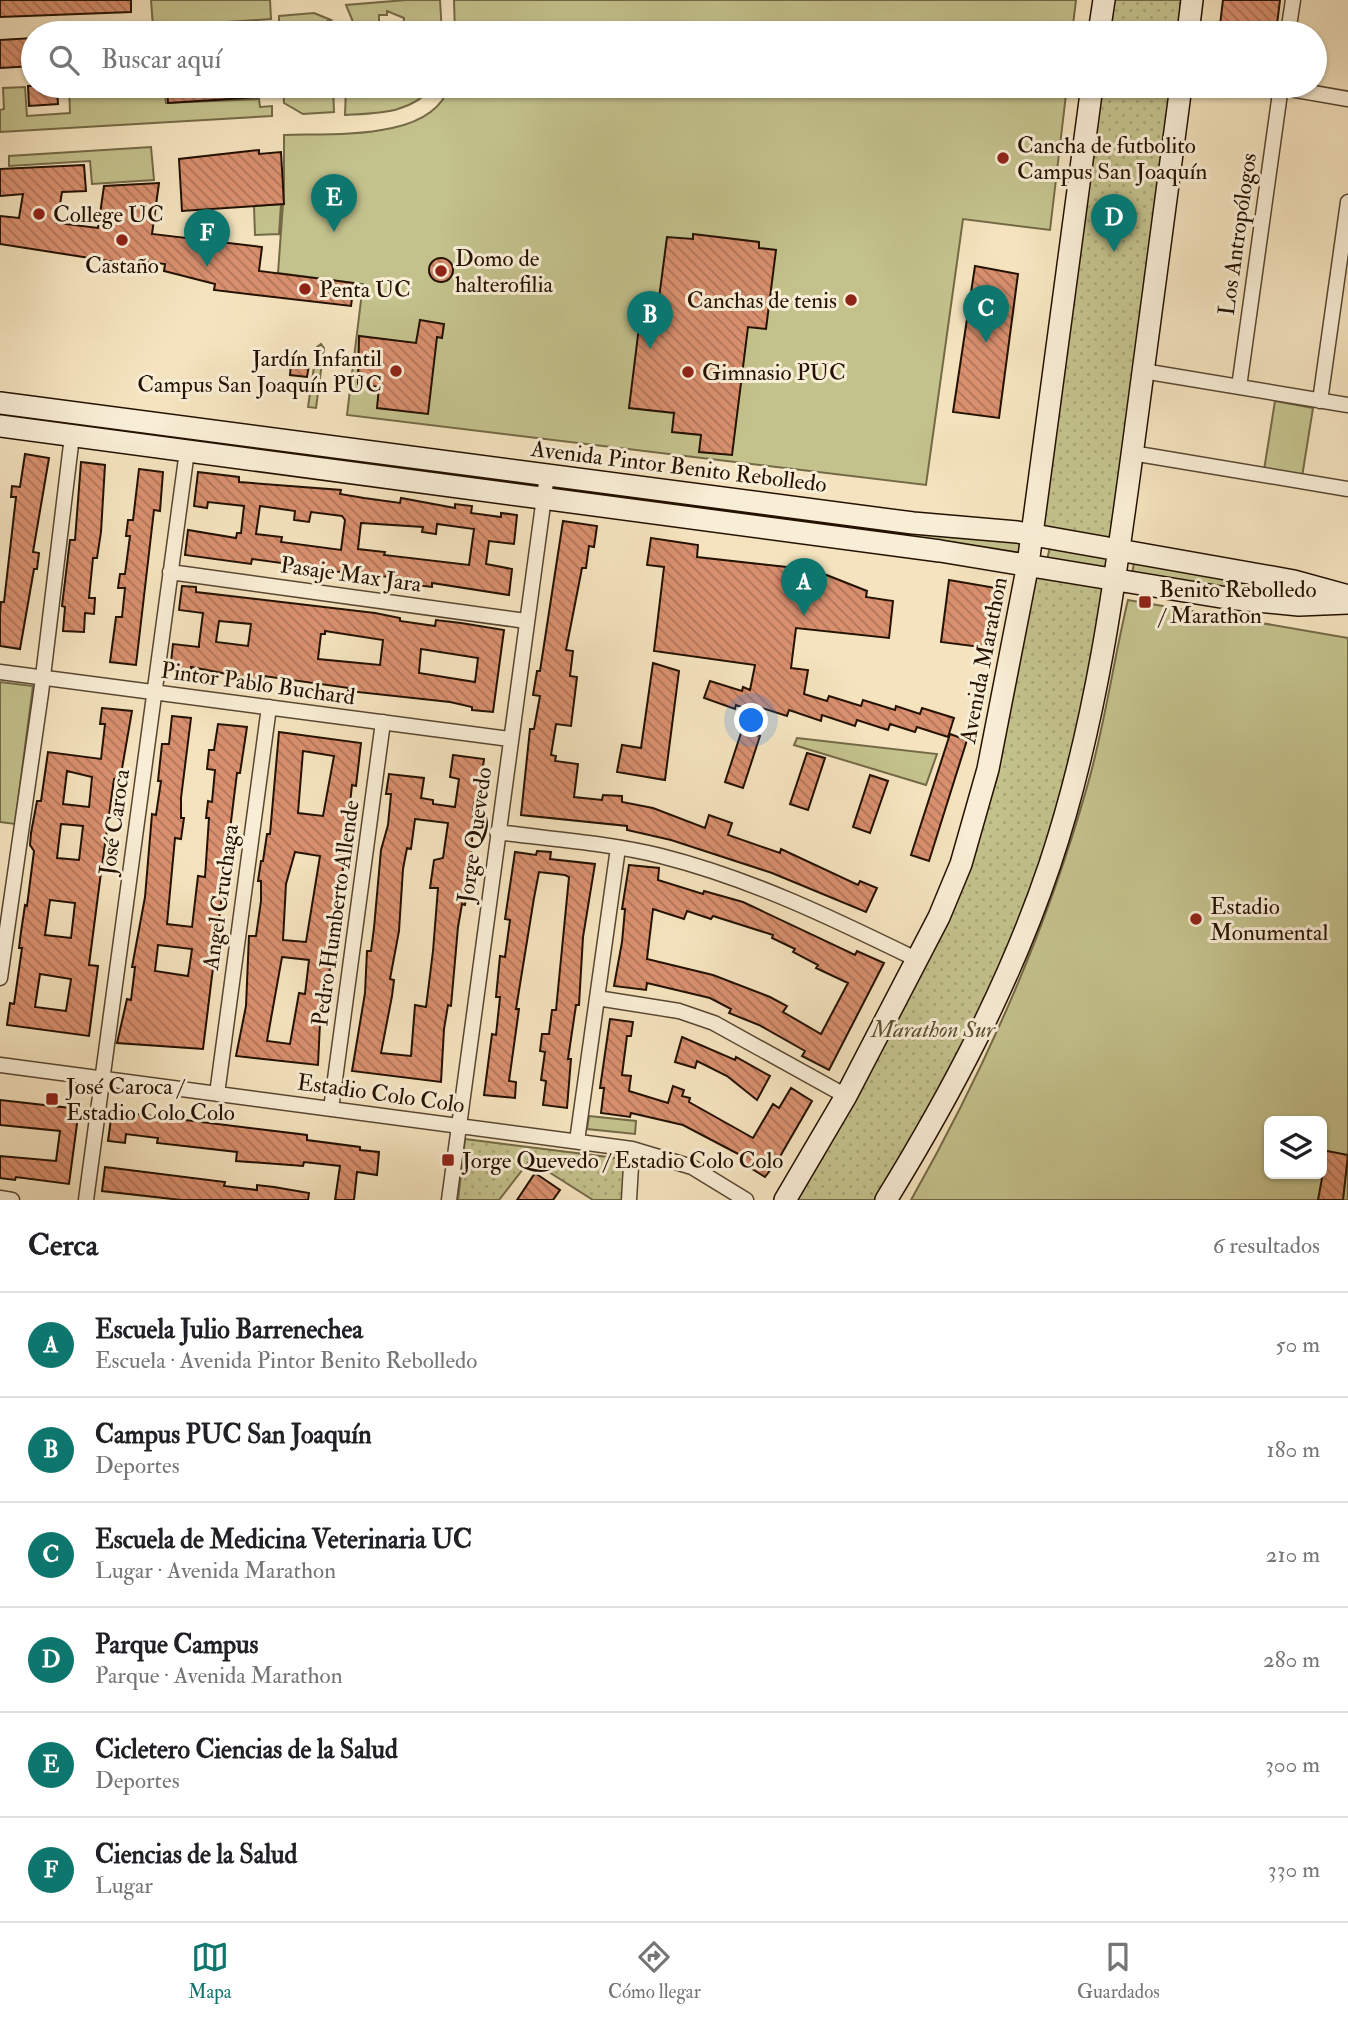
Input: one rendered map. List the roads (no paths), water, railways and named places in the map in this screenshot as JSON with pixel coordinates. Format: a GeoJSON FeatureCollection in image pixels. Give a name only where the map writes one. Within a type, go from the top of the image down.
{"type":"FeatureCollection","features":[{"type":"Feature","properties":{"kind":"street"},"geometry":{"type":"LineString","coordinates":[[1101,21],[1104,0]]}},
{"type":"Feature","properties":{"kind":"street"},"geometry":{"type":"LineString","coordinates":[[1189,21],[1192,0]]}},
{"type":"Feature","properties":{"kind":"street"},"geometry":{"type":"LineString","coordinates":[[1290,21],[1293,0]]}},
{"type":"Feature","properties":{"kind":"street"},"geometry":{"type":"LineString","coordinates":[[1327,95],[1348,99]]}},
{"type":"Feature","properties":{"kind":"street","name":"Avenida Marathon"},"geometry":{"type":"LineString","coordinates":[[785,1200],[846,1096],[918,960],[947,899],[968,841],[1002,712],[1028,564],[1090,98]]}},
{"type":"Feature","properties":{"kind":"street"},"geometry":{"type":"LineString","coordinates":[[886,1200],[976,1041],[1038,898],[1087,730],[1117,580],[1179,98]]}},
{"type":"Feature","properties":{"kind":"street","name":"Los Antropólogos"},"geometry":{"type":"LineString","coordinates":[[1239,387],[1275,98]]}},
{"type":"Feature","properties":{"kind":"street"},"geometry":{"type":"LineString","coordinates":[[1320,401],[1348,202]]}},
{"type":"Feature","properties":{"kind":"street"},"geometry":{"type":"LineString","coordinates":[[1143,371],[1348,405]]}},
{"type":"Feature","properties":{"kind":"street","name":"Avenida Pintor Benito Rebolledo"},"geometry":{"type":"LineString","coordinates":[[0,403],[913,523],[999,529],[1294,581],[1348,596]]}},
{"type":"Feature","properties":{"kind":"street"},"geometry":{"type":"LineString","coordinates":[[0,426],[1028,564],[1249,600],[1299,604],[1348,603]]}},
{"type":"Feature","properties":{"kind":"street"},"geometry":{"type":"LineString","coordinates":[[0,978],[72,436]]}},
{"type":"Feature","properties":{"kind":"street","name":"José Caroca"},"geometry":{"type":"LineString","coordinates":[[86,1200],[187,451]]}},
{"type":"Feature","properties":{"kind":"street"},"geometry":{"type":"LineString","coordinates":[[1132,453],[1348,489]]}},
{"type":"Feature","properties":{"kind":"street","name":"Jorge Quevedo"},"geometry":{"type":"LineString","coordinates":[[449,1200],[547,475]]}},
{"type":"Feature","properties":{"kind":"street","name":"Pasaje Max Jara"},"geometry":{"type":"LineString","coordinates":[[170,572],[526,621]]}},
{"type":"Feature","properties":{"kind":"street","name":"Pintor Pablo Buchard"},"geometry":{"type":"LineString","coordinates":[[0,671],[510,739]]}},
{"type":"Feature","properties":{"kind":"street","name":"Angel Cruchaga"},"geometry":{"type":"LineString","coordinates":[[217,1094],[269,707]]}},
{"type":"Feature","properties":{"kind":"street","name":"Pedro Humberto Allende"},"geometry":{"type":"LineString","coordinates":[[331,1109],[383,722]]}},
{"type":"Feature","properties":{"kind":"street"},"geometry":{"type":"LineString","coordinates":[[497,832],[660,856],[782,895],[918,960]]}},
{"type":"Feature","properties":{"kind":"street"},"geometry":{"type":"LineString","coordinates":[[577,1141],[618,848]]}},
{"type":"Feature","properties":{"kind":"street"},"geometry":{"type":"LineString","coordinates":[[597,999],[668,1009],[714,1023],[846,1096]]}},
{"type":"Feature","properties":{"kind":"street","name":"Estadio Colo Colo"},"geometry":{"type":"LineString","coordinates":[[0,1065],[632,1149],[692,1167],[746,1200]]}},
{"type":"Feature","properties":{"kind":"street"},"geometry":{"type":"LineString","coordinates":[[629,1200],[632,1149]]}},
{"type":"Feature","properties":{"kind":"street"},"geometry":{"type":"LineString","coordinates":[[0,1198],[12,1200]]}},
{"type":"Feature","properties":{"kind":"place","name":"Cancha de futbolito Campus San Joaquín"},"geometry":{"type":"Point","coordinates":[1003,158]}},
{"type":"Feature","properties":{"kind":"place","name":"College UC"},"geometry":{"type":"Point","coordinates":[39,214]}},
{"type":"Feature","properties":{"kind":"place","name":"Cicletero Ciencias de la Salud"},"geometry":{"type":"Point","coordinates":[334,232]}},
{"type":"Feature","properties":{"kind":"place","name":"Castaño"},"geometry":{"type":"Point","coordinates":[122,240]}},
{"type":"Feature","properties":{"kind":"place","name":"Parque Campus"},"geometry":{"type":"Point","coordinates":[1114,252]}},
{"type":"Feature","properties":{"kind":"place","name":"Ciencias de la Salud"},"geometry":{"type":"Point","coordinates":[207,267]}},
{"type":"Feature","properties":{"kind":"place","name":"Domo de halterofilia"},"geometry":{"type":"Point","coordinates":[441,271]}},
{"type":"Feature","properties":{"kind":"place","name":"Penta UC"},"geometry":{"type":"Point","coordinates":[305,289]}},
{"type":"Feature","properties":{"kind":"place","name":"Canchas de tenis"},"geometry":{"type":"Point","coordinates":[851,300]}},
{"type":"Feature","properties":{"kind":"place","name":"Escuela de Medicina Veterinaria UC"},"geometry":{"type":"Point","coordinates":[986,343]}},
{"type":"Feature","properties":{"kind":"place","name":"Campus PUC San Joaquín"},"geometry":{"type":"Point","coordinates":[650,349]}},
{"type":"Feature","properties":{"kind":"place","name":"Jardín Infantil Campus San Joaquín PUC"},"geometry":{"type":"Point","coordinates":[396,371]}},
{"type":"Feature","properties":{"kind":"place","name":"Gimnasio PUC"},"geometry":{"type":"Point","coordinates":[688,372]}},
{"type":"Feature","properties":{"kind":"place","name":"Benito Rebolledo / Marathon"},"geometry":{"type":"Point","coordinates":[1145,602]}},
{"type":"Feature","properties":{"kind":"place","name":"Escuela Julio Barrenechea"},"geometry":{"type":"Point","coordinates":[804,616]}},
{"type":"Feature","properties":{"kind":"place","name":"Estadio Monumental"},"geometry":{"type":"Point","coordinates":[1196,919]}},
{"type":"Feature","properties":{"kind":"place","name":"José Caroca / Estadio Colo Colo"},"geometry":{"type":"Point","coordinates":[52,1099]}},
{"type":"Feature","properties":{"kind":"place","name":"Jorge Quevedo / Estadio Colo Colo"},"geometry":{"type":"Point","coordinates":[448,1160]}},
{"type":"Feature","properties":{"kind":"park label","name":"Marathon Sur"},"geometry":{"type":"Point","coordinates":[933,1029]}}]}
